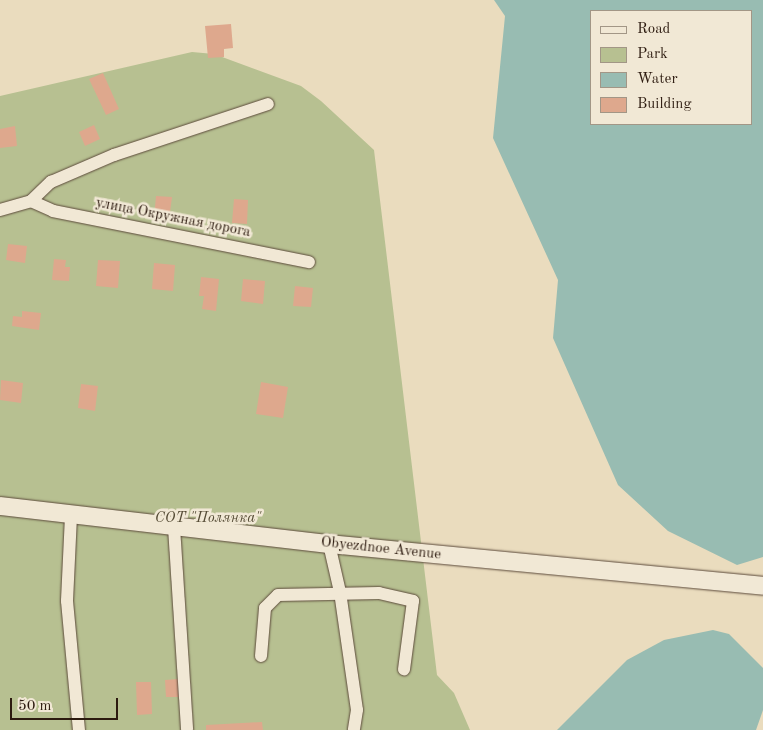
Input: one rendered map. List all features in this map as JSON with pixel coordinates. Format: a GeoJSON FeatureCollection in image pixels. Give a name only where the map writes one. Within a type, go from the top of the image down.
{"type":"FeatureCollection","features":[{"type":"Feature","properties":{"kind":"main road","name":"Obyezdnoe Avenue"},"geometry":{"type":"LineString","coordinates":[[0,506],[71,516],[329,544],[763,586]]}},
{"type":"Feature","properties":{"kind":"street"},"geometry":{"type":"LineString","coordinates":[[0,210],[31,201],[51,182],[114,155],[268,104]]}},
{"type":"Feature","properties":{"kind":"street","name":"улица Окружная дорога"},"geometry":{"type":"LineString","coordinates":[[31,201],[53,210],[309,262]]}},
{"type":"Feature","properties":{"kind":"street"},"geometry":{"type":"LineString","coordinates":[[71,516],[67,601],[79,730]]}},
{"type":"Feature","properties":{"kind":"street"},"geometry":{"type":"LineString","coordinates":[[174,526],[187,730]]}},
{"type":"Feature","properties":{"kind":"street"},"geometry":{"type":"LineString","coordinates":[[329,544],[340,592],[357,710],[354,730]]}},
{"type":"Feature","properties":{"kind":"street"},"geometry":{"type":"LineString","coordinates":[[261,656],[265,608],[278,595],[340,592],[379,593],[413,601],[404,669]]}},
{"type":"Feature","properties":{"kind":"green space","name":"СОТ \"Полянка\""},"geometry":{"type":"Polygon","coordinates":[[[192,52],[214,54],[301,86],[321,101],[374,150],[437,675],[454,693],[470,730],[0,730],[0,96],[192,52]]]}},
{"type":"Feature","properties":{"kind":"water"},"geometry":{"type":"Polygon","coordinates":[[[494,0],[763,0],[763,557],[737,565],[668,531],[618,485],[553,338],[558,280],[493,138],[505,16],[494,0]]]}},
{"type":"Feature","properties":{"kind":"water"},"geometry":{"type":"Polygon","coordinates":[[[713,630],[729,634],[763,668],[763,710],[756,730],[557,730],[627,660],[664,640],[713,630]]]}},
{"type":"Feature","properties":{"kind":"building"},"geometry":{"type":"Polygon","coordinates":[[[231,24],[233,48],[224,49],[224,57],[208,58],[205,26],[231,24]]]}},
{"type":"Feature","properties":{"kind":"building"},"geometry":{"type":"Polygon","coordinates":[[[103,73],[119,109],[106,115],[89,79],[103,73]]]}},
{"type":"Feature","properties":{"kind":"building"},"geometry":{"type":"Polygon","coordinates":[[[94,125],[100,139],[85,146],[79,132],[94,125]]]}},
{"type":"Feature","properties":{"kind":"building"},"geometry":{"type":"Polygon","coordinates":[[[15,126],[17,146],[0,148],[0,129],[15,126]]]}},
{"type":"Feature","properties":{"kind":"building"},"geometry":{"type":"Polygon","coordinates":[[[156,196],[172,197],[169,220],[154,218],[156,196]]]}},
{"type":"Feature","properties":{"kind":"building"},"geometry":{"type":"Polygon","coordinates":[[[234,199],[248,200],[247,224],[232,223],[234,199]]]}},
{"type":"Feature","properties":{"kind":"building"},"geometry":{"type":"Polygon","coordinates":[[[8,244],[27,246],[25,263],[6,260],[8,244]]]}},
{"type":"Feature","properties":{"kind":"building"},"geometry":{"type":"Polygon","coordinates":[[[54,259],[66,260],[65,267],[70,267],[69,281],[52,280],[54,259]]]}},
{"type":"Feature","properties":{"kind":"building"},"geometry":{"type":"Polygon","coordinates":[[[98,260],[120,261],[118,288],[96,286],[98,260]]]}},
{"type":"Feature","properties":{"kind":"building"},"geometry":{"type":"Polygon","coordinates":[[[154,263],[175,265],[173,291],[152,289],[154,263]]]}},
{"type":"Feature","properties":{"kind":"building"},"geometry":{"type":"Polygon","coordinates":[[[201,277],[219,279],[216,311],[202,309],[204,296],[199,296],[201,277]]]}},
{"type":"Feature","properties":{"kind":"building"},"geometry":{"type":"Polygon","coordinates":[[[243,279],[265,281],[263,304],[241,301],[243,279]]]}},
{"type":"Feature","properties":{"kind":"building"},"geometry":{"type":"Polygon","coordinates":[[[295,286],[313,288],[311,307],[293,306],[295,286]]]}},
{"type":"Feature","properties":{"kind":"building"},"geometry":{"type":"Polygon","coordinates":[[[22,311],[41,313],[39,330],[12,326],[13,316],[22,317],[22,311]]]}},
{"type":"Feature","properties":{"kind":"building"},"geometry":{"type":"Polygon","coordinates":[[[1,380],[23,383],[21,403],[0,400],[1,380]]]}},
{"type":"Feature","properties":{"kind":"building"},"geometry":{"type":"Polygon","coordinates":[[[261,382],[288,387],[283,418],[256,414],[261,382]]]}},
{"type":"Feature","properties":{"kind":"building"},"geometry":{"type":"Polygon","coordinates":[[[81,384],[98,386],[95,411],[78,408],[81,384]]]}},
{"type":"Feature","properties":{"kind":"building"},"geometry":{"type":"Polygon","coordinates":[[[178,679],[179,697],[166,697],[165,680],[178,679]]]}},
{"type":"Feature","properties":{"kind":"building"},"geometry":{"type":"Polygon","coordinates":[[[136,682],[151,682],[152,714],[137,715],[136,682]]]}},
{"type":"Feature","properties":{"kind":"building"},"geometry":{"type":"Polygon","coordinates":[[[262,722],[263,730],[206,730],[206,725],[262,722]]]}}]}
